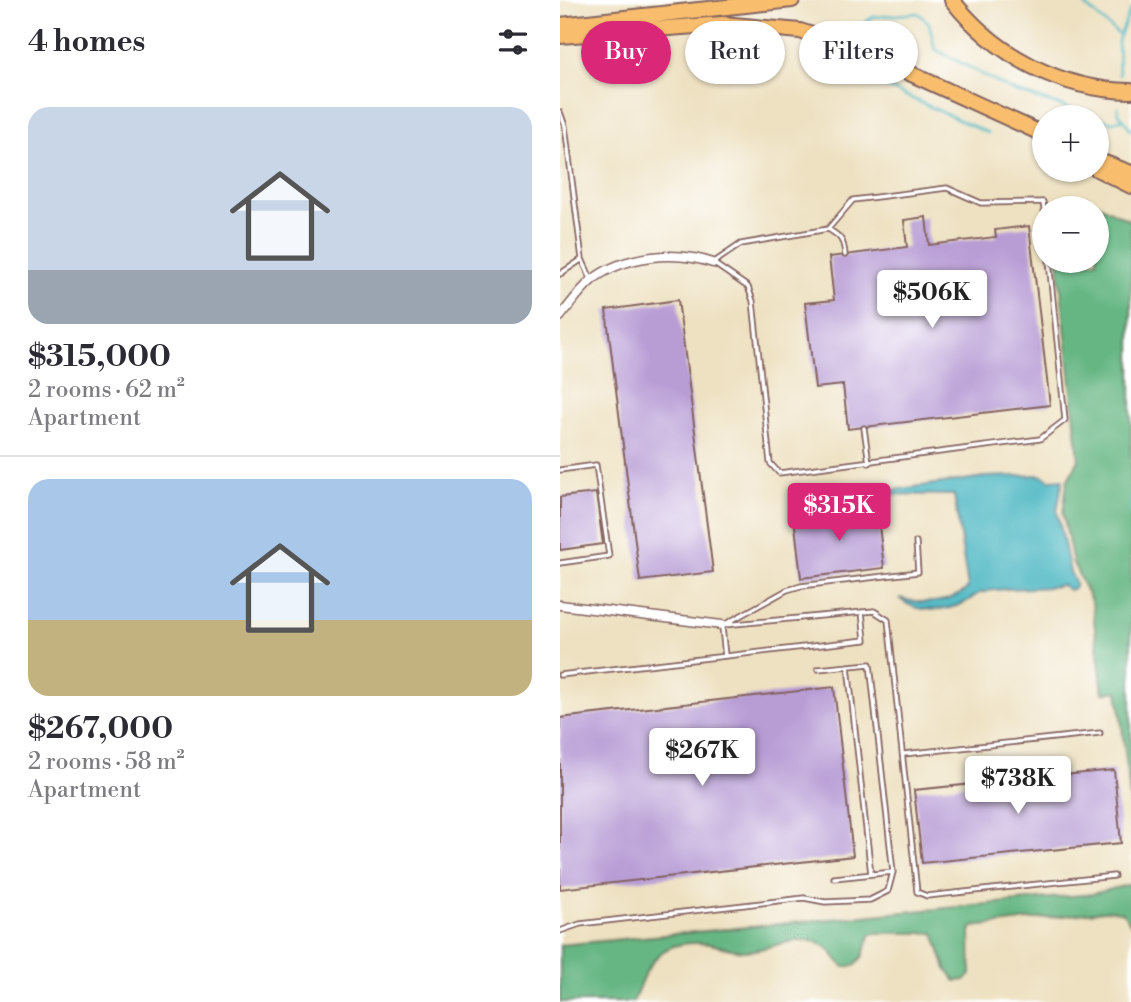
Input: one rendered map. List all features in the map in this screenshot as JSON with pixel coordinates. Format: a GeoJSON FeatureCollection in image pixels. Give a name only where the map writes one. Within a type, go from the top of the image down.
{"type":"FeatureCollection","features":[{"type":"Feature","properties":{"kind":"highway"},"geometry":{"type":"LineString","coordinates":[[560,26],[792,0]]}},
{"type":"Feature","properties":{"kind":"highway"},"geometry":{"type":"LineString","coordinates":[[953,1],[982,33],[1026,64],[1073,83],[1131,91]]}},
{"type":"Feature","properties":{"kind":"highway"},"geometry":{"type":"LineString","coordinates":[[560,36],[723,24],[790,29],[859,50],[1032,129]]}},
{"type":"Feature","properties":{"kind":"highway"},"geometry":{"type":"LineString","coordinates":[[967,100],[1032,136]]}},
{"type":"Feature","properties":{"kind":"highway"},"geometry":{"type":"LineString","coordinates":[[1109,165],[1131,173]]}},
{"type":"Feature","properties":{"kind":"highway"},"geometry":{"type":"LineString","coordinates":[[1109,175],[1131,186]]}},
{"type":"Feature","properties":{"kind":"street"},"geometry":{"type":"LineString","coordinates":[[560,317],[592,281],[612,267],[640,260],[684,256],[713,263]]}},
{"type":"Feature","properties":{"kind":"street"},"geometry":{"type":"LineString","coordinates":[[560,605],[722,625]]}},
{"type":"Feature","properties":{"kind":"lane"},"geometry":{"type":"LineString","coordinates":[[560,112],[565,126],[582,259],[592,281]]}},
{"type":"Feature","properties":{"kind":"lane"},"geometry":{"type":"LineString","coordinates":[[828,229],[853,200],[947,188],[981,203],[1032,202]]}},
{"type":"Feature","properties":{"kind":"lane"},"geometry":{"type":"LineString","coordinates":[[845,254],[839,235],[828,229],[741,244],[713,263],[748,287],[753,301],[770,463],[779,473],[1040,439],[1065,420],[1050,273]]}},
{"type":"Feature","properties":{"kind":"lane"},"geometry":{"type":"LineString","coordinates":[[560,274],[582,259]]}},
{"type":"Feature","properties":{"kind":"lane"},"geometry":{"type":"LineString","coordinates":[[864,428],[869,463]]}},
{"type":"Feature","properties":{"kind":"lane"},"geometry":{"type":"LineString","coordinates":[[560,470],[596,465],[609,556],[560,563]]}},
{"type":"Feature","properties":{"kind":"lane"},"geometry":{"type":"LineString","coordinates":[[722,625],[754,611],[787,590],[918,572],[916,542]]}},
{"type":"Feature","properties":{"kind":"lane"},"geometry":{"type":"LineString","coordinates":[[722,625],[874,611],[888,620],[917,892],[927,896],[1114,876]]}},
{"type":"Feature","properties":{"kind":"lane"},"geometry":{"type":"LineString","coordinates":[[560,676],[866,640],[862,612]]}},
{"type":"Feature","properties":{"kind":"lane"},"geometry":{"type":"LineString","coordinates":[[722,625],[725,656]]}},
{"type":"Feature","properties":{"kind":"lane"},"geometry":{"type":"LineString","coordinates":[[560,931],[580,925],[804,898],[825,902],[870,900],[888,891],[892,872],[870,664],[818,669]]}},
{"type":"Feature","properties":{"kind":"lane"},"geometry":{"type":"LineString","coordinates":[[848,666],[871,874]]}},
{"type":"Feature","properties":{"kind":"lane"},"geometry":{"type":"LineString","coordinates":[[904,754],[1100,733]]}},
{"type":"Feature","properties":{"kind":"lane"},"geometry":{"type":"LineString","coordinates":[[834,878],[892,872]]}},
{"type":"Feature","properties":{"kind":"green space"},"geometry":{"type":"Polygon","coordinates":[[[1109,210],[1131,221],[1131,805],[1118,691],[1103,693],[1092,603],[1073,563],[1063,514],[1067,481],[1079,460],[1059,273],[1109,273],[1109,210]]]}},
{"type":"Feature","properties":{"kind":"green space"},"geometry":{"type":"Polygon","coordinates":[[[1131,884],[1131,925],[1123,913],[1112,910],[973,927],[970,932],[971,975],[965,980],[956,981],[946,969],[934,933],[874,933],[870,935],[863,956],[855,965],[844,967],[826,947],[808,940],[747,951],[709,944],[679,944],[668,948],[651,964],[633,1002],[560,1002],[560,945],[1092,894],[1131,884]]]}},
{"type":"Feature","properties":{"kind":"water"},"geometry":{"type":"Polygon","coordinates":[[[1041,475],[1050,480],[1063,479],[1057,511],[1070,572],[1076,584],[1074,588],[1069,590],[1062,585],[990,591],[958,605],[931,610],[914,607],[899,598],[935,602],[953,597],[968,588],[954,495],[864,494],[985,477],[1041,475]]]}},
{"type":"Feature","properties":{"kind":"building"},"geometry":{"type":"Polygon","coordinates":[[[926,217],[929,245],[996,237],[995,230],[1029,226],[1032,273],[1035,273],[1050,405],[848,429],[843,385],[815,388],[805,303],[834,300],[829,257],[907,247],[904,220],[926,217]]]}},
{"type":"Feature","properties":{"kind":"building"},"geometry":{"type":"Polygon","coordinates":[[[678,300],[713,572],[640,581],[606,310],[678,300]]]}},
{"type":"Feature","properties":{"kind":"building"},"geometry":{"type":"Polygon","coordinates":[[[596,493],[603,544],[560,550],[560,497],[596,493]]]}},
{"type":"Feature","properties":{"kind":"building"},"geometry":{"type":"Polygon","coordinates":[[[877,508],[884,568],[801,578],[794,517],[877,508]]]}},
{"type":"Feature","properties":{"kind":"building"},"geometry":{"type":"Polygon","coordinates":[[[834,687],[853,856],[560,889],[560,718],[834,687]]]}},
{"type":"Feature","properties":{"kind":"building"},"geometry":{"type":"Polygon","coordinates":[[[1114,770],[1121,843],[922,863],[914,790],[1114,770]]]}},
{"type":"Feature","properties":{"kind":"waterway"},"geometry":{"type":"LineString","coordinates":[[1079,0],[1118,34]]}},
{"type":"Feature","properties":{"kind":"waterway"},"geometry":{"type":"LineString","coordinates":[[1119,75],[1118,40],[1131,9]]}},
{"type":"Feature","properties":{"kind":"waterway"},"geometry":{"type":"LineString","coordinates":[[867,21],[873,17],[918,13],[929,23],[935,49],[1013,91],[1058,105]]}},
{"type":"Feature","properties":{"kind":"waterway"},"geometry":{"type":"LineString","coordinates":[[880,84],[988,133]]}},
{"type":"Feature","properties":{"kind":"waterway"},"geometry":{"type":"LineString","coordinates":[[1118,107],[1118,112],[1131,130]]}},
{"type":"Feature","properties":{"kind":"waterway"},"geometry":{"type":"LineString","coordinates":[[1109,121],[1124,119]]}},
{"type":"Feature","properties":{"kind":"waterway"},"geometry":{"type":"LineString","coordinates":[[1131,491],[1131,515]]}}]}
